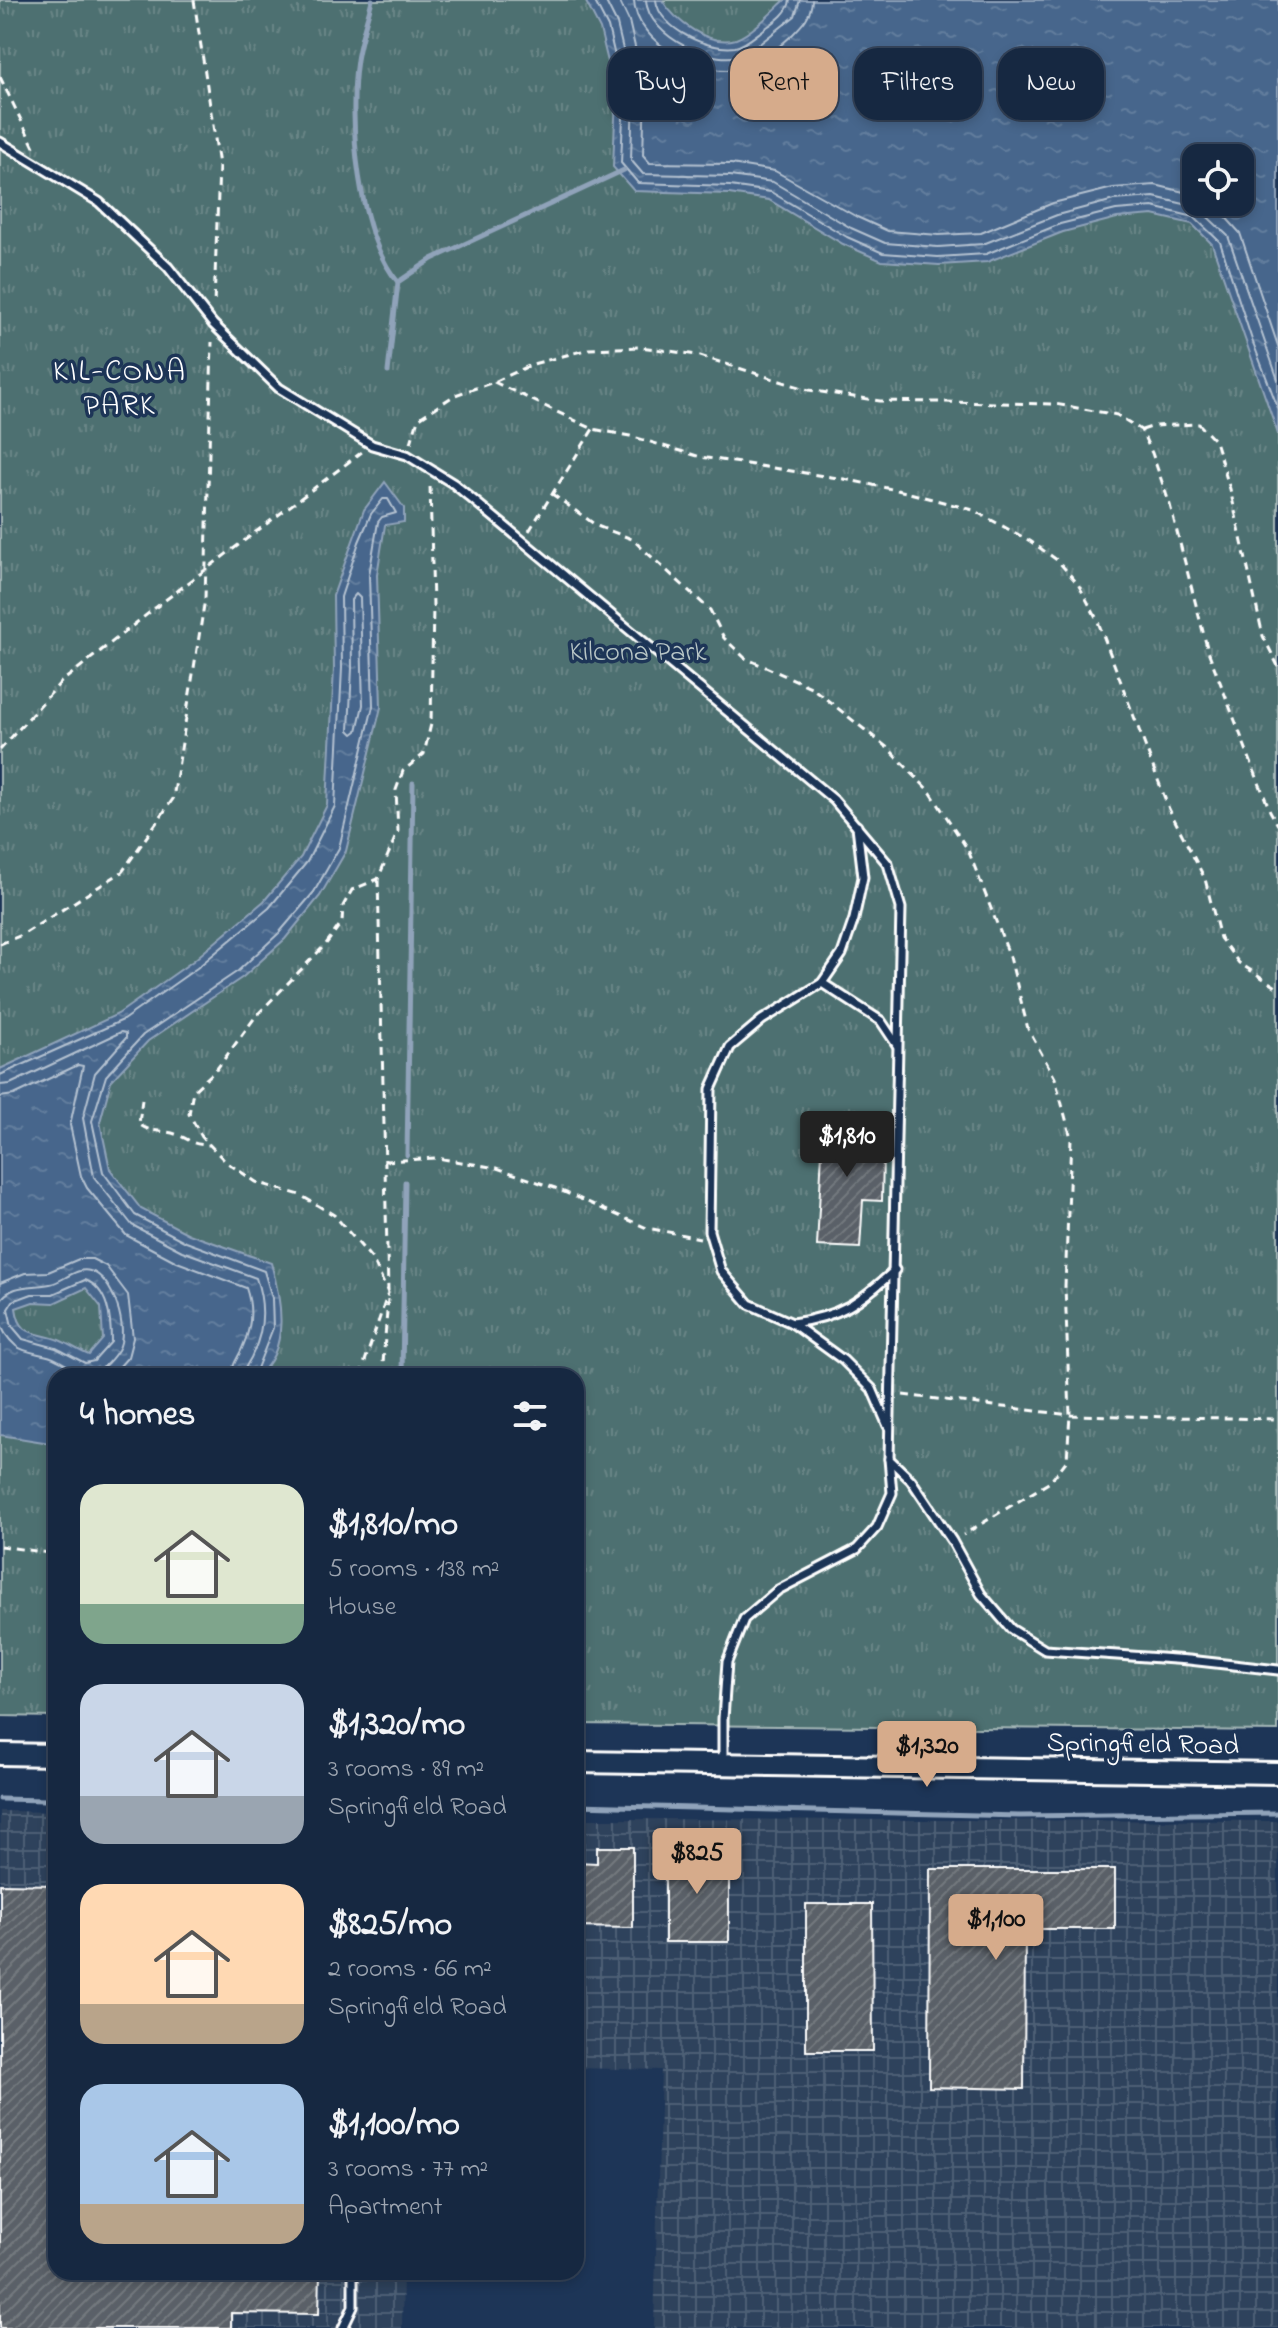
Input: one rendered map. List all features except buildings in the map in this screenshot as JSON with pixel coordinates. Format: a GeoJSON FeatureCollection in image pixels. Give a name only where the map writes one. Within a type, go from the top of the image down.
{"type":"FeatureCollection","features":[{"type":"Feature","properties":{"kind":"street"},"geometry":{"type":"LineString","coordinates":[[0,1754],[48,1755]]}},
{"type":"Feature","properties":{"kind":"street","name":"Springfield Road"},"geometry":{"type":"LineString","coordinates":[[584,1762],[1278,1773]]}},
{"type":"Feature","properties":{"kind":"lane"},"geometry":{"type":"LineString","coordinates":[[0,142],[99,202],[168,267],[213,324],[279,388],[372,445],[407,455],[454,484],[834,800],[888,864],[901,908],[889,1428],[892,1493],[877,1527],[857,1549],[778,1590],[744,1619],[727,1662],[723,1763]]}},
{"type":"Feature","properties":{"kind":"lane"},"geometry":{"type":"LineString","coordinates":[[857,825],[863,877],[842,954],[822,983],[762,1020],[730,1047],[711,1089],[709,1231],[721,1271],[749,1304],[792,1323],[843,1360],[872,1389],[889,1428]]}},
{"type":"Feature","properties":{"kind":"lane"},"geometry":{"type":"LineString","coordinates":[[822,983],[881,1021],[898,1047]]}},
{"type":"Feature","properties":{"kind":"lane"},"geometry":{"type":"LineString","coordinates":[[792,1323],[819,1319],[845,1310],[866,1297],[895,1270]]}},
{"type":"Feature","properties":{"kind":"lane"},"geometry":{"type":"LineString","coordinates":[[889,1459],[911,1480],[952,1541],[981,1594],[1011,1629],[1045,1650],[1278,1670]]}},
{"type":"Feature","properties":{"kind":"lane"},"geometry":{"type":"LineString","coordinates":[[343,2328],[353,2307],[353,2280]]}},
{"type":"Feature","properties":{"kind":"path"},"geometry":{"type":"LineString","coordinates":[[0,944],[22,935],[122,872],[173,799],[205,599],[219,165],[194,0]]}},
{"type":"Feature","properties":{"kind":"path"},"geometry":{"type":"LineString","coordinates":[[0,77],[44,167]]}},
{"type":"Feature","properties":{"kind":"path"},"geometry":{"type":"LineString","coordinates":[[407,455],[418,419],[455,395],[533,364],[589,349],[641,347],[697,355],[809,390],[880,401],[1055,404],[1117,415],[1141,430],[1152,453],[1170,505],[1208,651],[1278,825]]}},
{"type":"Feature","properties":{"kind":"path"},"geometry":{"type":"LineString","coordinates":[[494,382],[593,429],[630,436],[701,457],[844,479],[973,510],[1030,541],[1057,560],[1078,584],[1097,619],[1169,809],[1205,879],[1220,938],[1239,963],[1278,988]]}},
{"type":"Feature","properties":{"kind":"path"},"geometry":{"type":"LineString","coordinates":[[1141,430],[1154,426],[1199,424],[1215,441],[1230,489],[1263,636],[1278,666]]}},
{"type":"Feature","properties":{"kind":"path"},"geometry":{"type":"LineString","coordinates":[[523,541],[593,429]]}},
{"type":"Feature","properties":{"kind":"path"},"geometry":{"type":"LineString","coordinates":[[0,750],[60,683],[372,445]]}},
{"type":"Feature","properties":{"kind":"path"},"geometry":{"type":"LineString","coordinates":[[383,1368],[388,1293],[378,879],[398,831],[396,790],[403,771],[424,754],[431,724],[433,620],[429,468]]}},
{"type":"Feature","properties":{"kind":"path"},"geometry":{"type":"LineString","coordinates":[[552,494],[597,526],[632,539],[710,610],[724,638],[745,658],[811,687],[889,749],[931,793],[968,850],[1010,957],[1028,1029],[1055,1078],[1071,1138],[1065,1286],[1070,1415],[1067,1460],[1050,1482],[952,1541]]}},
{"type":"Feature","properties":{"kind":"path"},"geometry":{"type":"LineString","coordinates":[[363,1368],[388,1293],[373,1260],[334,1215],[300,1195],[256,1182],[226,1162],[202,1137],[189,1114],[193,1091],[216,1070],[256,1016],[326,944],[342,922],[343,906],[352,890],[378,879]]}},
{"type":"Feature","properties":{"kind":"path"},"geometry":{"type":"LineString","coordinates":[[142,1099],[139,1124],[147,1131],[178,1135],[191,1144],[209,1145]]}},
{"type":"Feature","properties":{"kind":"path"},"geometry":{"type":"LineString","coordinates":[[385,1161],[437,1158],[497,1168],[555,1188],[647,1228],[712,1240]]}},
{"type":"Feature","properties":{"kind":"path"},"geometry":{"type":"LineString","coordinates":[[890,1393],[1070,1415],[1278,1419]]}},
{"type":"Feature","properties":{"kind":"path"},"geometry":{"type":"LineString","coordinates":[[0,1546],[48,1553]]}},
{"type":"Feature","properties":{"kind":"shaded area"},"geometry":{"type":"Polygon","coordinates":[[[0,1811],[48,1812],[48,2280],[403,2280],[402,2328],[0,2328],[0,1811]]]}},
{"type":"Feature","properties":{"kind":"shaded area"},"geometry":{"type":"Polygon","coordinates":[[[584,1819],[1278,1821],[1278,2328],[654,2328],[661,2070],[584,2068],[584,1819]]]}},
{"type":"Feature","properties":{"kind":"green space","name":"Kilcona Park"},"geometry":{"type":"Polygon","coordinates":[[[0,0],[1278,0],[1278,1731],[584,1724],[584,1368],[48,1368],[48,1717],[0,1716],[0,0]]]}},
{"type":"Feature","properties":{"kind":"water"},"geometry":{"type":"Polygon","coordinates":[[[585,0],[662,0],[684,24],[704,36],[726,40],[736,39],[748,32],[785,0],[1278,0],[1278,434],[1212,244],[1192,224],[1153,215],[1117,218],[1063,232],[987,262],[939,265],[882,261],[843,244],[769,200],[729,194],[634,191],[613,167],[615,120],[714,120],[714,48],[608,48],[608,62],[600,29],[585,0]]]}},
{"type":"Feature","properties":{"kind":"water"},"geometry":{"type":"Polygon","coordinates":[[[385,482],[404,508],[404,522],[385,525],[377,575],[381,707],[346,851],[320,896],[285,939],[243,977],[148,1041],[111,1081],[100,1122],[110,1169],[141,1209],[189,1234],[271,1263],[280,1307],[279,1338],[275,1352],[265,1368],[48,1368],[48,1443],[0,1435],[0,1069],[118,1014],[193,961],[264,901],[301,857],[327,805],[334,668],[333,596],[364,510],[385,482]],[[86,1288],[54,1303],[33,1302],[16,1308],[25,1329],[59,1340],[89,1355],[103,1339],[101,1307],[86,1288]]]}},
{"type":"Feature","properties":{"kind":"waterway"},"geometry":{"type":"LineString","coordinates":[[372,0],[357,60],[355,144],[373,236],[398,282]]}},
{"type":"Feature","properties":{"kind":"waterway"},"geometry":{"type":"LineString","coordinates":[[388,372],[398,282],[432,259],[624,170]]}},
{"type":"Feature","properties":{"kind":"waterway"},"geometry":{"type":"LineString","coordinates":[[407,1155],[413,783]]}},
{"type":"Feature","properties":{"kind":"waterway"},"geometry":{"type":"LineString","coordinates":[[402,1368],[405,1182]]}},
{"type":"Feature","properties":{"kind":"waterway"},"geometry":{"type":"LineString","coordinates":[[0,1799],[46,1800]]}},
{"type":"Feature","properties":{"kind":"waterway"},"geometry":{"type":"LineString","coordinates":[[584,1805],[1020,1816],[1278,1813]]}},
{"type":"Feature","properties":{"kind":"district","name":"KIL-CONA PARK"},"geometry":{"type":"Point","coordinates":[120,387]}}]}
